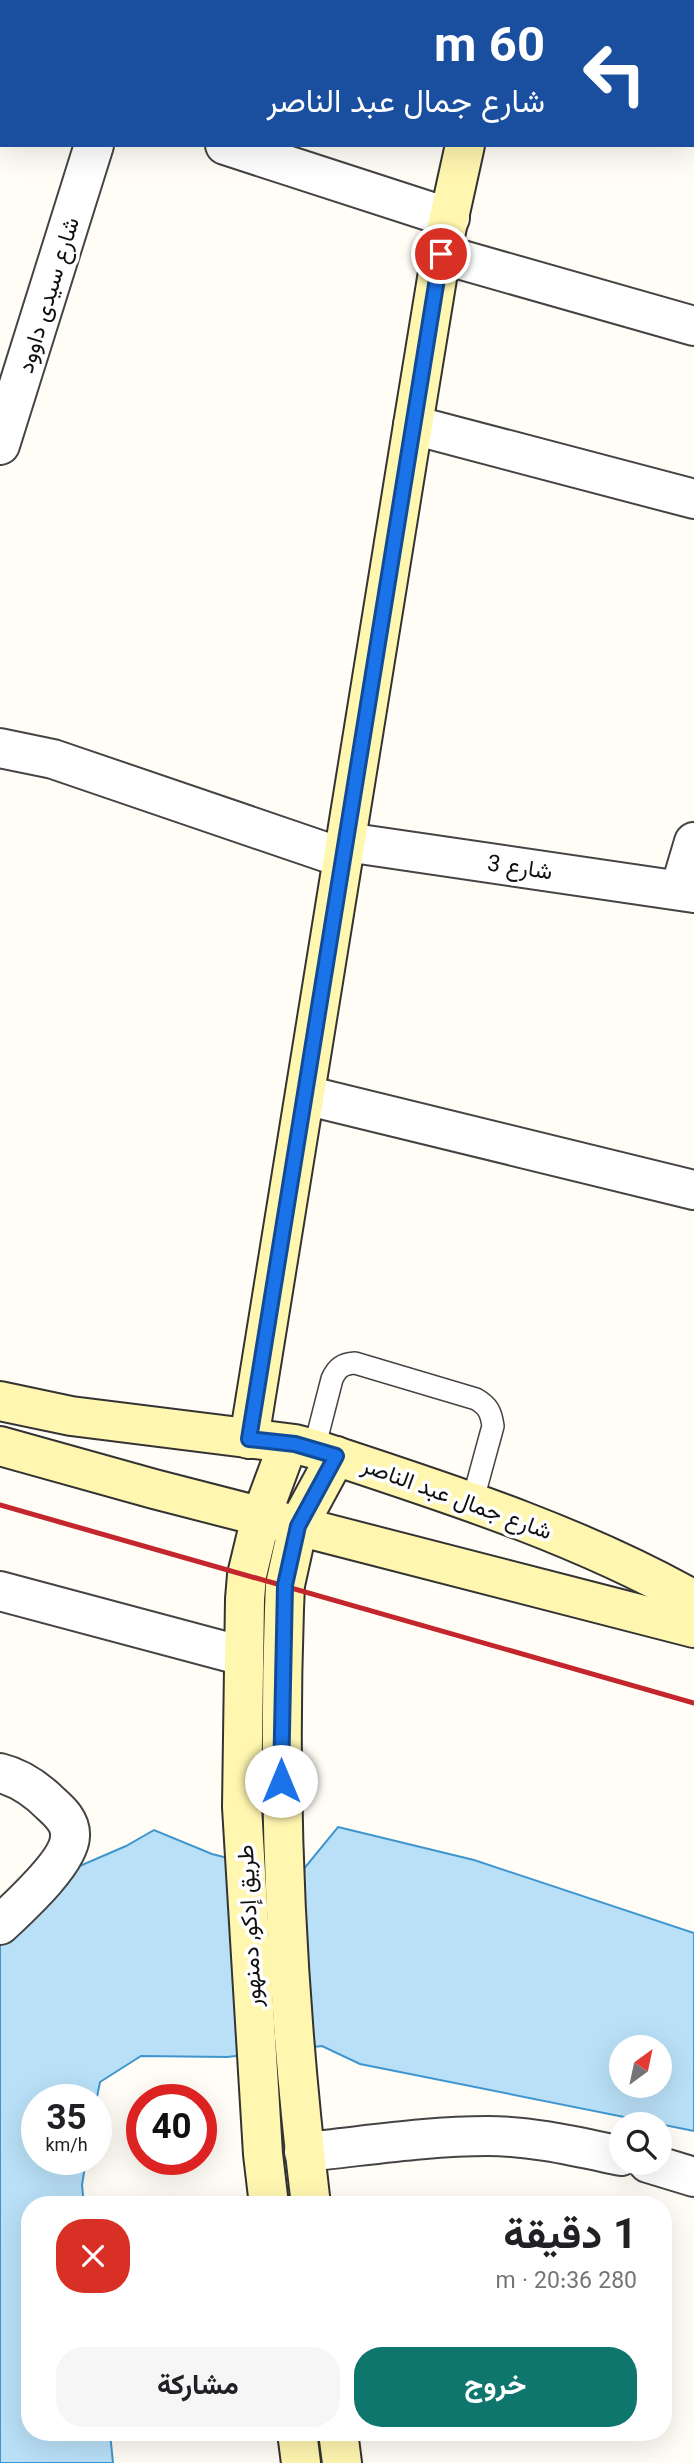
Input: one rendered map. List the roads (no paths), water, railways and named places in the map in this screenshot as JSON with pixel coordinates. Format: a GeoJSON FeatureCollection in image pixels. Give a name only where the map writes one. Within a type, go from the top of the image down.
{"type":"FeatureCollection","features":[{"type":"Feature","properties":{"kind":"street","name":"شارع سيدى داوود"},"geometry":{"type":"LineString","coordinates":[[0,445],[15,346],[93,147]]}},
{"type":"Feature","properties":{"kind":"street"},"geometry":{"type":"LineString","coordinates":[[231,147],[450,218]]}},
{"type":"Feature","properties":{"kind":"street"},"geometry":{"type":"LineString","coordinates":[[249,1439],[441,254],[465,147]]}},
{"type":"Feature","properties":{"kind":"street"},"geometry":{"type":"LineString","coordinates":[[441,254],[693,323]]}},
{"type":"Feature","properties":{"kind":"street"},"geometry":{"type":"LineString","coordinates":[[413,425],[694,499]]}},
{"type":"Feature","properties":{"kind":"street","name":"شارع 3"},"geometry":{"type":"LineString","coordinates":[[0,748],[52,759],[345,850],[687,891]]}},
{"type":"Feature","properties":{"kind":"street"},"geometry":{"type":"LineString","coordinates":[[687,891],[694,842]]}},
{"type":"Feature","properties":{"kind":"street"},"geometry":{"type":"LineString","coordinates":[[305,1095],[694,1190]]}},
{"type":"Feature","properties":{"kind":"street","name":"شارع جمال عبد الناصر"},"geometry":{"type":"LineString","coordinates":[[0,1401],[71,1416],[313,1450],[545,1529],[602,1552],[694,1600]]}},
{"type":"Feature","properties":{"kind":"street"},"geometry":{"type":"LineString","coordinates":[[0,1446],[261,1517],[694,1628]]}},
{"type":"Feature","properties":{"kind":"street","name":"طريق إدكو, دمنهور"},"geometry":{"type":"LineString","coordinates":[[268,2196],[257,2066],[242,1807],[243,1656],[247,1575],[261,1517],[313,1450]]}},
{"type":"Feature","properties":{"kind":"street","name":"طريق إدكو, دمنهور"},"geometry":{"type":"LineString","coordinates":[[310,2196],[296,2064],[281,1807],[285,1585],[313,1450]]}},
{"type":"Feature","properties":{"kind":"street"},"geometry":{"type":"LineString","coordinates":[[0,1591],[243,1656]]}},
{"type":"Feature","properties":{"kind":"street"},"geometry":{"type":"LineString","coordinates":[[0,1773],[16,1777],[50,1802],[67,1821],[70,1836],[67,1847],[47,1878],[0,1925]]}},
{"type":"Feature","properties":{"kind":"street"},"geometry":{"type":"LineString","coordinates":[[304,2152],[490,2136],[609,2154]]}},
{"type":"Feature","properties":{"kind":"street"},"geometry":{"type":"LineString","coordinates":[[672,2170],[694,2177]]}},
{"type":"Feature","properties":{"kind":"street"},"geometry":{"type":"LineString","coordinates":[[298,2441],[301,2463]]}},
{"type":"Feature","properties":{"kind":"street"},"geometry":{"type":"LineString","coordinates":[[339,2441],[342,2463]]}},
{"type":"Feature","properties":{"kind":"lane"},"geometry":{"type":"LineString","coordinates":[[313,1450],[332,1379],[336,1370],[345,1363],[355,1363],[476,1399],[486,1404],[492,1415],[493,1426],[472,1503]]}},
{"type":"Feature","properties":{"kind":"water"},"geometry":{"type":"Polygon","coordinates":[[[338,1827],[474,1860],[694,1933],[694,2131],[672,2127],[672,2112],[609,2114],[360,2064],[322,2046],[227,2057],[141,2056],[100,2084],[21,2084],[21,2175],[84,2175],[83,2196],[21,2196],[21,2441],[111,2441],[113,2463],[0,2463],[0,1929],[54,1877],[126,1846],[154,1830],[212,1854],[298,1876],[338,1827]]]}},
{"type":"Feature","properties":{"kind":"railway"},"geometry":{"type":"LineString","coordinates":[[0,1505],[694,1703]]}}]}
